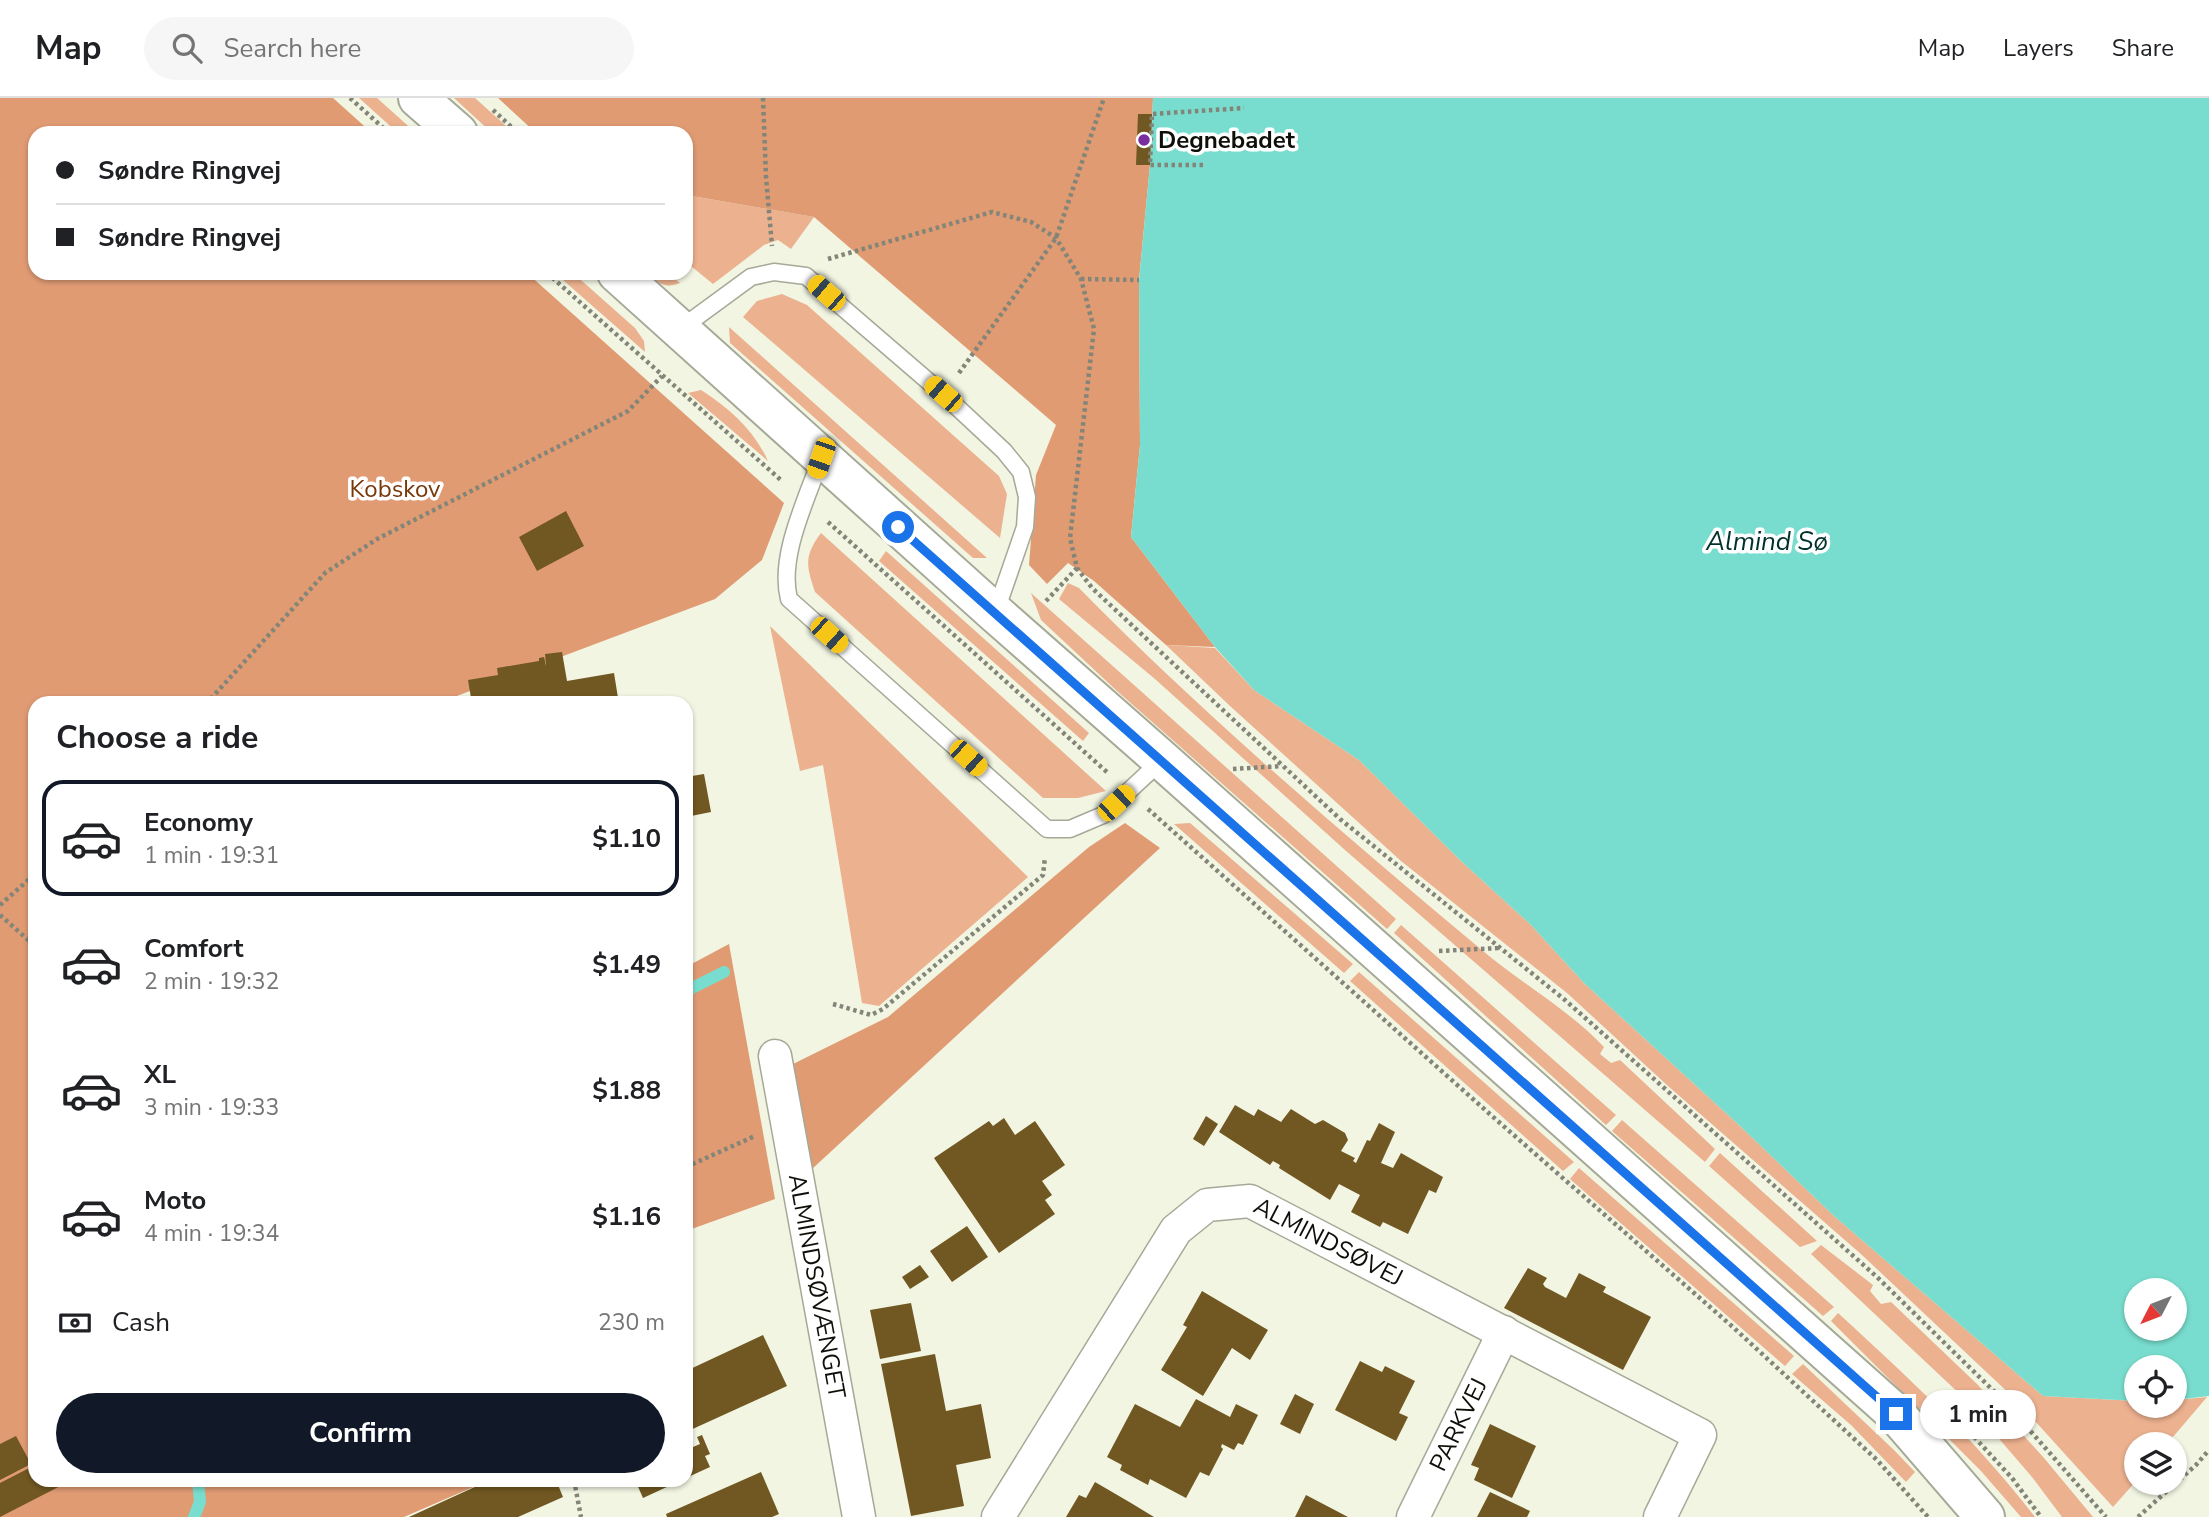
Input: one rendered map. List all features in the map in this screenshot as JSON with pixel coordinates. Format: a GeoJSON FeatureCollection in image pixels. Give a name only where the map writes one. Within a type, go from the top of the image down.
{"type":"FeatureCollection","features":[{"type":"Feature","properties":{"kind":"main road"},"geometry":{"type":"LineString","coordinates":[[418,98],[450,126]]}},
{"type":"Feature","properties":{"kind":"main road"},"geometry":{"type":"LineString","coordinates":[[625,280],[821,458],[1896,1414],[1985,1517]]}},
{"type":"Feature","properties":{"kind":"street","name":"ALMINDSØVÆNGET"},"geometry":{"type":"LineString","coordinates":[[775,1056],[859,1517]]}},
{"type":"Feature","properties":{"kind":"street","name":"ALMINDSØVEJ"},"geometry":{"type":"LineString","coordinates":[[998,1517],[1176,1230],[1207,1205],[1250,1201],[1700,1435],[1660,1517]]}},
{"type":"Feature","properties":{"kind":"street","name":"PARKVEJ"},"geometry":{"type":"LineString","coordinates":[[1413,1517],[1504,1332]]}},
{"type":"Feature","properties":{"kind":"lane"},"geometry":{"type":"LineString","coordinates":[[687,335],[751,277],[774,272],[806,276],[943,394],[1004,451],[1021,472],[1027,497],[1026,527],[995,613]]}},
{"type":"Feature","properties":{"kind":"lane"},"geometry":{"type":"LineString","coordinates":[[821,458],[787,561],[786,588],[789,599],[1047,828],[1070,829],[1103,815],[1162,760]]}},
{"type":"Feature","properties":{"kind":"path"},"geometry":{"type":"LineString","coordinates":[[350,98],[381,126]]}},
{"type":"Feature","properties":{"kind":"path"},"geometry":{"type":"LineString","coordinates":[[763,98],[774,272]]}},
{"type":"Feature","properties":{"kind":"path"},"geometry":{"type":"LineString","coordinates":[[943,394],[1056,238],[1104,98]]}},
{"type":"Feature","properties":{"kind":"path"},"geometry":{"type":"LineString","coordinates":[[489,107],[510,126]]}},
{"type":"Feature","properties":{"kind":"path"},"geometry":{"type":"LineString","coordinates":[[1203,165],[1150,165],[1152,114],[1244,108]]}},
{"type":"Feature","properties":{"kind":"path"},"geometry":{"type":"LineString","coordinates":[[806,276],[816,262],[992,212],[1031,222],[1056,238],[1080,279],[1094,329],[1070,538],[1077,568],[1092,588],[1340,819],[1565,1000],[1877,1277],[2004,1401],[2106,1517]]}},
{"type":"Feature","properties":{"kind":"path"},"geometry":{"type":"LineString","coordinates":[[1080,279],[1139,280]]}},
{"type":"Feature","properties":{"kind":"path"},"geometry":{"type":"LineString","coordinates":[[555,280],[1492,1116],[1734,1328],[1877,1460],[1928,1517]]}},
{"type":"Feature","properties":{"kind":"path"},"geometry":{"type":"LineString","coordinates":[[213,696],[325,573],[377,539],[628,411],[662,375],[687,335]]}},
{"type":"Feature","properties":{"kind":"path"},"geometry":{"type":"LineString","coordinates":[[1045,601],[1077,568]]}},
{"type":"Feature","properties":{"kind":"path"},"geometry":{"type":"LineString","coordinates":[[1233,769],[1283,766]]}},
{"type":"Feature","properties":{"kind":"path"},"geometry":{"type":"LineString","coordinates":[[833,1004],[871,1014],[900,996],[1043,875],[1047,828]]}},
{"type":"Feature","properties":{"kind":"path"},"geometry":{"type":"LineString","coordinates":[[0,905],[28,880]]}},
{"type":"Feature","properties":{"kind":"path"},"geometry":{"type":"LineString","coordinates":[[0,915],[28,940]]}},
{"type":"Feature","properties":{"kind":"path"},"geometry":{"type":"LineString","coordinates":[[1439,951],[1500,948]]}},
{"type":"Feature","properties":{"kind":"path"},"geometry":{"type":"LineString","coordinates":[[693,1164],[786,1121]]}},
{"type":"Feature","properties":{"kind":"path"},"geometry":{"type":"LineString","coordinates":[[2138,1517],[2209,1450]]}},
{"type":"Feature","properties":{"kind":"path"},"geometry":{"type":"LineString","coordinates":[[575,1487],[581,1517]]}},
{"type":"Feature","properties":{"kind":"shaded area"},"geometry":{"type":"Polygon","coordinates":[[[359,98],[377,98],[408,126],[390,126],[359,98]]]}},
{"type":"Feature","properties":{"kind":"shaded area"},"geometry":{"type":"Polygon","coordinates":[[[454,98],[475,98],[506,126],[484,126],[454,98]]]}},
{"type":"Feature","properties":{"kind":"shaded area"},"geometry":{"type":"Polygon","coordinates":[[[693,196],[814,217],[791,249],[778,240],[764,245],[713,284],[693,268],[693,196]]]}},
{"type":"Feature","properties":{"kind":"shaded area"},"geometry":{"type":"Polygon","coordinates":[[[563,280],[581,280],[635,328],[644,341],[645,352],[563,280]]]}},
{"type":"Feature","properties":{"kind":"shaded area"},"geometry":{"type":"Polygon","coordinates":[[[655,280],[677,280],[680,283],[670,285],[655,280]]]}},
{"type":"Feature","properties":{"kind":"shaded area"},"geometry":{"type":"Polygon","coordinates":[[[782,294],[807,305],[999,476],[1007,494],[1000,538],[743,317],[757,301],[782,294]]]}},
{"type":"Feature","properties":{"kind":"shaded area"},"geometry":{"type":"Polygon","coordinates":[[[729,327],[987,558],[973,558],[730,343],[729,327]]]}},
{"type":"Feature","properties":{"kind":"shaded area"},"geometry":{"type":"Polygon","coordinates":[[[701,390],[740,421],[756,439],[768,461],[688,393],[701,390]]]}},
{"type":"Feature","properties":{"kind":"shaded area"},"geometry":{"type":"Polygon","coordinates":[[[821,533],[1106,791],[1078,798],[1043,798],[815,592],[808,561],[821,533]]]}},
{"type":"Feature","properties":{"kind":"shaded area"},"geometry":{"type":"Polygon","coordinates":[[[886,551],[1089,733],[1083,741],[879,561],[886,551]]]}},
{"type":"Feature","properties":{"kind":"shaded area"},"geometry":{"type":"Polygon","coordinates":[[[1068,583],[1079,588],[1176,683],[1328,819],[1483,951],[1590,1033],[1604,1047],[1600,1054],[1611,1063],[1620,1060],[1715,1149],[1705,1162],[1345,850],[1155,679],[1059,599],[1068,583]]]}},
{"type":"Feature","properties":{"kind":"shaded area"},"geometry":{"type":"Polygon","coordinates":[[[1031,593],[1396,919],[1387,929],[1117,691],[1041,620],[1031,593]]]}},
{"type":"Feature","properties":{"kind":"shaded area"},"geometry":{"type":"Polygon","coordinates":[[[770,626],[1028,877],[879,1006],[862,1003],[823,765],[800,771],[770,626]]]}},
{"type":"Feature","properties":{"kind":"shaded area"},"geometry":{"type":"Polygon","coordinates":[[[1166,645],[1215,648],[1254,690],[1359,760],[1461,861],[1531,925],[1584,983],[1834,1216],[2043,1396],[2124,1400],[2124,1418],[2187,1418],[2187,1399],[2207,1397],[2177,1432],[2124,1432],[2124,1495],[2113,1507],[2014,1398],[1862,1255],[1668,1086],[1567,993],[1401,861],[1166,645]]]}},
{"type":"Feature","properties":{"kind":"shaded area"},"geometry":{"type":"Polygon","coordinates":[[[1190,823],[1353,964],[1344,973],[1174,824],[1190,823]]]}},
{"type":"Feature","properties":{"kind":"shaded area"},"geometry":{"type":"Polygon","coordinates":[[[1401,925],[1616,1115],[1606,1125],[1394,933],[1401,925]]]}},
{"type":"Feature","properties":{"kind":"shaded area"},"geometry":{"type":"Polygon","coordinates":[[[1359,972],[1574,1162],[1563,1171],[1350,981],[1359,972]]]}},
{"type":"Feature","properties":{"kind":"shaded area"},"geometry":{"type":"Polygon","coordinates":[[[1622,1120],[1834,1307],[1823,1316],[1612,1131],[1622,1120]]]}},
{"type":"Feature","properties":{"kind":"shaded area"},"geometry":{"type":"Polygon","coordinates":[[[1720,1153],[1817,1241],[1800,1247],[1709,1166],[1720,1153]]]}},
{"type":"Feature","properties":{"kind":"shaded area"},"geometry":{"type":"Polygon","coordinates":[[[1579,1168],[1794,1356],[1785,1366],[1570,1179],[1579,1168]]]}},
{"type":"Feature","properties":{"kind":"shaded area"},"geometry":{"type":"Polygon","coordinates":[[[1821,1245],[1873,1285],[1870,1291],[1881,1304],[1891,1302],[1977,1384],[2093,1517],[2062,1517],[2032,1477],[1964,1398],[1811,1254],[1821,1245]]]}},
{"type":"Feature","properties":{"kind":"shaded area"},"geometry":{"type":"Polygon","coordinates":[[[1838,1313],[1965,1436],[2035,1517],[2021,1517],[1981,1471],[1831,1321],[1838,1313]]]}},
{"type":"Feature","properties":{"kind":"shaded area"},"geometry":{"type":"Polygon","coordinates":[[[1803,1364],[1915,1472],[1906,1482],[1851,1425],[1792,1374],[1803,1364]]]}},
{"type":"Feature","properties":{"kind":"green space","name":"Kobskov"},"geometry":{"type":"Polygon","coordinates":[[[0,98],[333,98],[364,126],[28,126],[28,280],[535,280],[784,503],[762,560],[715,599],[457,696],[28,696],[28,1487],[473,1487],[404,1517],[0,1517],[0,98]]]}},
{"type":"Feature","properties":{"kind":"green space"},"geometry":{"type":"Polygon","coordinates":[[[498,98],[1153,98],[1150,165],[1139,280],[1140,445],[1131,537],[1215,647],[1166,645],[1094,581],[1068,563],[1047,584],[1029,565],[1036,475],[1056,425],[814,217],[693,196],[693,126],[528,126],[498,98]]]}},
{"type":"Feature","properties":{"kind":"green space"},"geometry":{"type":"Polygon","coordinates":[[[1125,823],[1160,848],[812,1169],[793,1064],[888,1017],[1089,847],[1125,823]]]}},
{"type":"Feature","properties":{"kind":"green space"},"geometry":{"type":"Polygon","coordinates":[[[729,944],[775,1199],[693,1228],[693,963],[729,944]]]}},
{"type":"Feature","properties":{"kind":"water","name":"Almind Sø"},"geometry":{"type":"Polygon","coordinates":[[[1153,98],[2209,98],[2209,1396],[2187,1399],[2187,1355],[2124,1355],[2124,1400],[2043,1396],[1834,1216],[1584,983],[1531,925],[1461,861],[1359,760],[1254,690],[1215,647],[1131,537],[1140,445],[1139,280],[1150,165],[1153,98]]]}},
{"type":"Feature","properties":{"kind":"building","name":"Degnebadet"},"geometry":{"type":"Polygon","coordinates":[[[1138,114],[1152,114],[1150,165],[1136,165],[1138,114]]]}},
{"type":"Feature","properties":{"kind":"building"},"geometry":{"type":"Polygon","coordinates":[[[566,511],[584,546],[537,571],[519,537],[566,511]]]}},
{"type":"Feature","properties":{"kind":"building"},"geometry":{"type":"Polygon","coordinates":[[[562,652],[567,681],[614,673],[618,696],[471,696],[468,680],[498,675],[497,668],[539,661],[539,658],[544,657],[546,666],[545,654],[562,652]]]}},
{"type":"Feature","properties":{"kind":"building"},"geometry":{"type":"Polygon","coordinates":[[[704,774],[711,812],[693,816],[693,776],[704,774]]]}},
{"type":"Feature","properties":{"kind":"building"},"geometry":{"type":"Polygon","coordinates":[[[1235,1105],[1254,1116],[1258,1109],[1281,1122],[1291,1109],[1315,1124],[1323,1120],[1345,1133],[1348,1140],[1341,1151],[1355,1158],[1353,1161],[1356,1163],[1379,1123],[1395,1132],[1381,1163],[1393,1168],[1401,1153],[1443,1177],[1436,1193],[1429,1190],[1408,1234],[1383,1222],[1380,1227],[1351,1212],[1360,1195],[1339,1184],[1330,1200],[1279,1168],[1280,1165],[1273,1161],[1270,1165],[1219,1132],[1235,1105]]]}},
{"type":"Feature","properties":{"kind":"building"},"geometry":{"type":"Polygon","coordinates":[[[1206,1116],[1218,1124],[1204,1146],[1193,1139],[1206,1116]]]}},
{"type":"Feature","properties":{"kind":"building"},"geometry":{"type":"Polygon","coordinates":[[[1004,1118],[1015,1135],[1035,1121],[1065,1165],[1042,1181],[1052,1195],[1045,1200],[1055,1214],[999,1253],[934,1158],[989,1121],[993,1126],[1004,1118]]]}},
{"type":"Feature","properties":{"kind":"building"},"geometry":{"type":"Polygon","coordinates":[[[967,1226],[988,1257],[952,1282],[930,1251],[967,1226]]]}},
{"type":"Feature","properties":{"kind":"building"},"geometry":{"type":"Polygon","coordinates":[[[920,1265],[929,1277],[910,1289],[902,1277],[920,1265]]]}},
{"type":"Feature","properties":{"kind":"building"},"geometry":{"type":"Polygon","coordinates":[[[1528,1268],[1547,1278],[1543,1284],[1545,1287],[1566,1298],[1579,1273],[1606,1287],[1603,1292],[1651,1317],[1623,1370],[1504,1308],[1528,1268]]]}},
{"type":"Feature","properties":{"kind":"building"},"geometry":{"type":"Polygon","coordinates":[[[1202,1291],[1268,1330],[1250,1360],[1232,1348],[1203,1396],[1161,1370],[1187,1327],[1183,1325],[1202,1291]]]}},
{"type":"Feature","properties":{"kind":"building"},"geometry":{"type":"Polygon","coordinates":[[[911,1303],[921,1351],[880,1359],[870,1310],[911,1303]]]}},
{"type":"Feature","properties":{"kind":"building"},"geometry":{"type":"Polygon","coordinates":[[[763,1335],[787,1386],[693,1429],[693,1368],[763,1335]]]}},
{"type":"Feature","properties":{"kind":"building"},"geometry":{"type":"Polygon","coordinates":[[[935,1354],[946,1411],[981,1404],[991,1458],[956,1465],[964,1506],[911,1516],[881,1364],[935,1354]]]}},
{"type":"Feature","properties":{"kind":"building"},"geometry":{"type":"Polygon","coordinates":[[[1360,1361],[1382,1372],[1385,1366],[1415,1381],[1399,1413],[1408,1417],[1396,1441],[1335,1410],[1360,1361]]]}},
{"type":"Feature","properties":{"kind":"building"},"geometry":{"type":"Polygon","coordinates":[[[1295,1394],[1314,1404],[1300,1434],[1280,1424],[1295,1394]]]}},
{"type":"Feature","properties":{"kind":"building"},"geometry":{"type":"Polygon","coordinates":[[[1196,1399],[1230,1417],[1236,1404],[1258,1415],[1243,1445],[1238,1443],[1234,1450],[1222,1444],[1223,1449],[1209,1476],[1200,1472],[1186,1498],[1150,1479],[1148,1485],[1120,1470],[1122,1465],[1107,1457],[1135,1404],[1180,1427],[1196,1399]]]}},
{"type":"Feature","properties":{"kind":"building"},"geometry":{"type":"Polygon","coordinates":[[[1490,1424],[1536,1446],[1512,1498],[1474,1480],[1479,1468],[1471,1465],[1490,1424]]]}},
{"type":"Feature","properties":{"kind":"building"},"geometry":{"type":"Polygon","coordinates":[[[702,1435],[710,1454],[705,1456],[710,1467],[693,1475],[693,1447],[700,1444],[697,1437],[702,1435]]]}},
{"type":"Feature","properties":{"kind":"building"},"geometry":{"type":"Polygon","coordinates":[[[16,1436],[28,1458],[28,1466],[0,1480],[0,1444],[16,1436]]]}},
{"type":"Feature","properties":{"kind":"building"},"geometry":{"type":"Polygon","coordinates":[[[28,1469],[28,1487],[58,1487],[0,1517],[0,1483],[28,1469]]]}},
{"type":"Feature","properties":{"kind":"building"},"geometry":{"type":"Polygon","coordinates":[[[761,1472],[779,1514],[772,1517],[667,1517],[666,1514],[761,1472]]]}},
{"type":"Feature","properties":{"kind":"building"},"geometry":{"type":"Polygon","coordinates":[[[1095,1482],[1154,1517],[1066,1517],[1079,1495],[1086,1498],[1095,1482]]]}},
{"type":"Feature","properties":{"kind":"building"},"geometry":{"type":"Polygon","coordinates":[[[475,1487],[559,1487],[563,1497],[518,1517],[409,1517],[475,1487]]]}},
{"type":"Feature","properties":{"kind":"building"},"geometry":{"type":"Polygon","coordinates":[[[638,1487],[667,1487],[643,1498],[638,1487]]]}},
{"type":"Feature","properties":{"kind":"building"},"geometry":{"type":"Polygon","coordinates":[[[1490,1492],[1530,1511],[1527,1517],[1477,1517],[1490,1492]]]}},
{"type":"Feature","properties":{"kind":"building"},"geometry":{"type":"Polygon","coordinates":[[[1306,1495],[1348,1517],[1295,1517],[1306,1495]]]}},
{"type":"Feature","properties":{"kind":"waterway"},"geometry":{"type":"LineString","coordinates":[[693,988],[724,972]]}},
{"type":"Feature","properties":{"kind":"waterway"},"geometry":{"type":"LineString","coordinates":[[194,1517],[200,1502],[199,1487]]}},
{"type":"Feature","properties":{"kind":"place","name":"Degnebadet"},"geometry":{"type":"Point","coordinates":[1144,140]}},
{"type":"Feature","properties":{"kind":"route"},"geometry":{"type":"LineString","coordinates":[[898,527],[1896,1414]]}}]}
